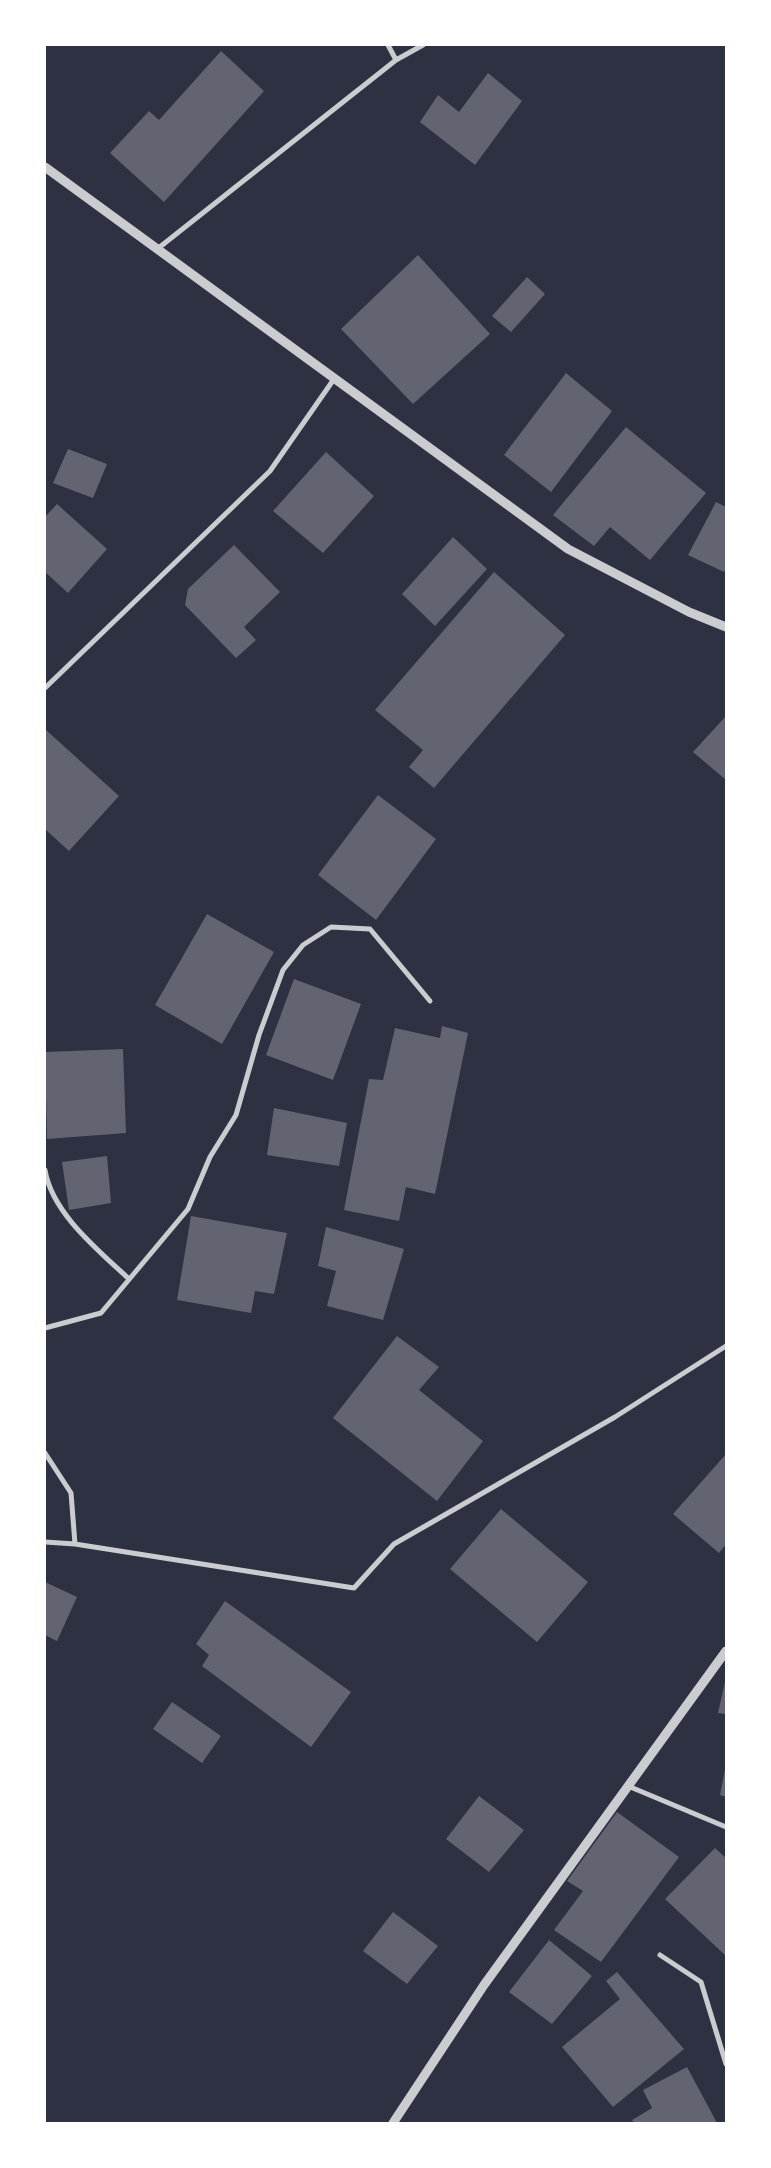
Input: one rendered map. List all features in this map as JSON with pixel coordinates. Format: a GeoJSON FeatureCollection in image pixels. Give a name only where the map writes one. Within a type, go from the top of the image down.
{"type":"FeatureCollection","features":[{"type":"Feature","properties":{"kind":"street"},"geometry":{"type":"LineString","coordinates":[[388,45],[396,60]]}},
{"type":"Feature","properties":{"kind":"street"},"geometry":{"type":"LineString","coordinates":[[156,250],[396,60],[423,45]]}},
{"type":"Feature","properties":{"kind":"street"},"geometry":{"type":"LineString","coordinates":[[45,167],[156,250],[568,549],[689,612],[726,627]]}},
{"type":"Feature","properties":{"kind":"street"},"geometry":{"type":"LineString","coordinates":[[45,688],[270,471],[334,379]]}},
{"type":"Feature","properties":{"kind":"street"},"geometry":{"type":"LineString","coordinates":[[45,1328],[101,1313],[188,1209],[210,1156],[236,1115],[259,1035],[283,970],[303,945],[331,927],[370,929],[430,1001]]}},
{"type":"Feature","properties":{"kind":"street"},"geometry":{"type":"LineString","coordinates":[[45,1170],[48,1187],[80,1233],[129,1279]]}},
{"type":"Feature","properties":{"kind":"street"},"geometry":{"type":"LineString","coordinates":[[45,1542],[75,1544],[354,1588],[394,1544],[615,1417],[726,1346]]}},
{"type":"Feature","properties":{"kind":"street"},"geometry":{"type":"LineString","coordinates":[[45,1453],[71,1493],[75,1544]]}},
{"type":"Feature","properties":{"kind":"street"},"geometry":{"type":"LineString","coordinates":[[393,2123],[484,1985],[726,1651]]}},
{"type":"Feature","properties":{"kind":"street"},"geometry":{"type":"LineString","coordinates":[[628,1786],[726,1827]]}},
{"type":"Feature","properties":{"kind":"street"},"geometry":{"type":"LineString","coordinates":[[660,1955],[701,1982],[726,2064]]}},
{"type":"Feature","properties":{"kind":"building"},"geometry":{"type":"Polygon","coordinates":[[[221,51],[264,91],[164,202],[110,153],[149,111],[159,120],[221,51]]]}},
{"type":"Feature","properties":{"kind":"building"},"geometry":{"type":"Polygon","coordinates":[[[488,73],[522,101],[475,165],[420,122],[438,95],[459,112],[488,73]]]}},
{"type":"Feature","properties":{"kind":"building"},"geometry":{"type":"Polygon","coordinates":[[[418,255],[490,334],[413,404],[341,329],[418,255]]]}},
{"type":"Feature","properties":{"kind":"building"},"geometry":{"type":"Polygon","coordinates":[[[527,277],[545,294],[511,332],[492,316],[527,277]]]}},
{"type":"Feature","properties":{"kind":"building"},"geometry":{"type":"Polygon","coordinates":[[[566,373],[612,411],[551,492],[504,455],[566,373]]]}},
{"type":"Feature","properties":{"kind":"building"},"geometry":{"type":"Polygon","coordinates":[[[626,427],[706,493],[650,560],[610,527],[594,546],[553,515],[626,427]]]}},
{"type":"Feature","properties":{"kind":"building"},"geometry":{"type":"Polygon","coordinates":[[[68,449],[107,464],[93,498],[53,483],[68,449]]]}},
{"type":"Feature","properties":{"kind":"building"},"geometry":{"type":"Polygon","coordinates":[[[326,452],[374,496],[323,553],[273,511],[326,452]]]}},
{"type":"Feature","properties":{"kind":"building"},"geometry":{"type":"Polygon","coordinates":[[[716,502],[726,507],[726,568],[724,572],[688,555],[716,502]]]}},
{"type":"Feature","properties":{"kind":"building"},"geometry":{"type":"Polygon","coordinates":[[[57,504],[107,549],[68,593],[45,572],[45,517],[57,504]]]}},
{"type":"Feature","properties":{"kind":"building"},"geometry":{"type":"Polygon","coordinates":[[[453,537],[487,569],[435,626],[402,594],[453,537]]]}},
{"type":"Feature","properties":{"kind":"building"},"geometry":{"type":"Polygon","coordinates":[[[234,545],[280,592],[244,627],[256,640],[236,658],[185,605],[188,589],[234,545]]]}},
{"type":"Feature","properties":{"kind":"building"},"geometry":{"type":"Polygon","coordinates":[[[494,572],[565,635],[434,788],[409,767],[423,750],[375,710],[494,572]]]}},
{"type":"Feature","properties":{"kind":"building"},"geometry":{"type":"Polygon","coordinates":[[[726,716],[726,780],[693,752],[726,716]]]}},
{"type":"Feature","properties":{"kind":"building"},"geometry":{"type":"Polygon","coordinates":[[[46,730],[119,796],[69,851],[45,829],[46,730]]]}},
{"type":"Feature","properties":{"kind":"building"},"geometry":{"type":"Polygon","coordinates":[[[378,795],[436,839],[376,920],[318,875],[378,795]]]}},
{"type":"Feature","properties":{"kind":"building"},"geometry":{"type":"Polygon","coordinates":[[[207,914],[274,952],[222,1044],[155,1005],[207,914]]]}},
{"type":"Feature","properties":{"kind":"building"},"geometry":{"type":"Polygon","coordinates":[[[294,979],[361,1004],[333,1080],[266,1055],[294,979]]]}},
{"type":"Feature","properties":{"kind":"building"},"geometry":{"type":"Polygon","coordinates":[[[442,1026],[468,1033],[435,1194],[406,1187],[399,1221],[344,1210],[369,1079],[383,1080],[395,1028],[440,1038],[442,1026]]]}},
{"type":"Feature","properties":{"kind":"building"},"geometry":{"type":"Polygon","coordinates":[[[123,1049],[126,1133],[47,1139],[45,1052],[123,1049]]]}},
{"type":"Feature","properties":{"kind":"building"},"geometry":{"type":"Polygon","coordinates":[[[274,1108],[347,1123],[339,1166],[267,1155],[274,1108]]]}},
{"type":"Feature","properties":{"kind":"building"},"geometry":{"type":"Polygon","coordinates":[[[107,1156],[111,1203],[69,1210],[62,1162],[107,1156]]]}},
{"type":"Feature","properties":{"kind":"building"},"geometry":{"type":"Polygon","coordinates":[[[191,1216],[287,1233],[274,1294],[255,1291],[251,1313],[177,1300],[191,1216]]]}},
{"type":"Feature","properties":{"kind":"building"},"geometry":{"type":"Polygon","coordinates":[[[326,1227],[404,1249],[383,1320],[327,1306],[336,1271],[318,1266],[326,1227]]]}},
{"type":"Feature","properties":{"kind":"building"},"geometry":{"type":"Polygon","coordinates":[[[397,1336],[439,1367],[419,1390],[483,1441],[437,1501],[333,1418],[397,1336]]]}},
{"type":"Feature","properties":{"kind":"building"},"geometry":{"type":"Polygon","coordinates":[[[726,1454],[726,1544],[719,1553],[673,1514],[726,1454]]]}},
{"type":"Feature","properties":{"kind":"building"},"geometry":{"type":"Polygon","coordinates":[[[501,1509],[588,1582],[537,1642],[450,1569],[501,1509]]]}},
{"type":"Feature","properties":{"kind":"building"},"geometry":{"type":"Polygon","coordinates":[[[45,1582],[77,1597],[57,1641],[45,1635],[45,1582]]]}},
{"type":"Feature","properties":{"kind":"building"},"geometry":{"type":"Polygon","coordinates":[[[225,1601],[351,1692],[311,1747],[202,1666],[209,1655],[196,1644],[225,1601]]]}},
{"type":"Feature","properties":{"kind":"building"},"geometry":{"type":"Polygon","coordinates":[[[726,1682],[726,1714],[718,1713],[726,1682]]]}},
{"type":"Feature","properties":{"kind":"building"},"geometry":{"type":"Polygon","coordinates":[[[172,1702],[221,1736],[202,1763],[153,1729],[172,1702]]]}},
{"type":"Feature","properties":{"kind":"building"},"geometry":{"type":"Polygon","coordinates":[[[726,1769],[726,1797],[720,1795],[726,1769]]]}},
{"type":"Feature","properties":{"kind":"building"},"geometry":{"type":"Polygon","coordinates":[[[479,1796],[524,1830],[489,1872],[446,1839],[479,1796]]]}},
{"type":"Feature","properties":{"kind":"building"},"geometry":{"type":"Polygon","coordinates":[[[617,1812],[679,1857],[601,1962],[554,1930],[583,1891],[567,1881],[617,1812]]]}},
{"type":"Feature","properties":{"kind":"building"},"geometry":{"type":"Polygon","coordinates":[[[715,1848],[726,1858],[726,1956],[665,1899],[715,1848]]]}},
{"type":"Feature","properties":{"kind":"building"},"geometry":{"type":"Polygon","coordinates":[[[393,1912],[438,1946],[407,1984],[363,1951],[393,1912]]]}},
{"type":"Feature","properties":{"kind":"building"},"geometry":{"type":"Polygon","coordinates":[[[549,1940],[592,1976],[552,2024],[509,1992],[549,1940]]]}},
{"type":"Feature","properties":{"kind":"building"},"geometry":{"type":"Polygon","coordinates":[[[617,1972],[684,2049],[613,2107],[562,2047],[620,1999],[606,1981],[617,1972]]]}},
{"type":"Feature","properties":{"kind":"building"},"geometry":{"type":"Polygon","coordinates":[[[687,2067],[717,2123],[634,2123],[632,2120],[652,2108],[643,2090],[687,2067]]]}}]}
